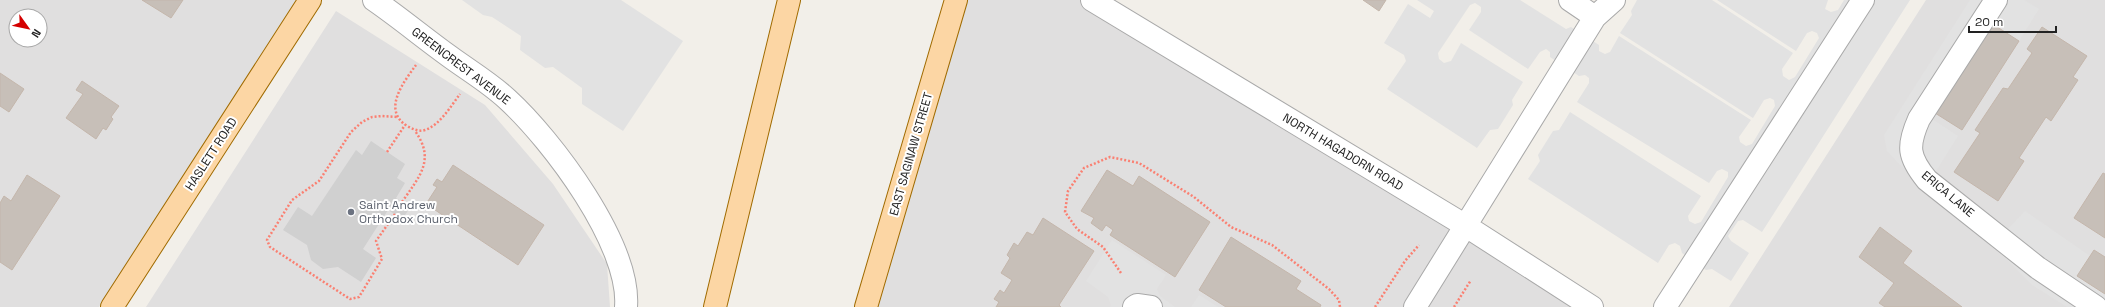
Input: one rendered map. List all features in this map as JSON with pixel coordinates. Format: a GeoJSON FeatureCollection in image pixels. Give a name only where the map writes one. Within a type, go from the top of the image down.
{"type":"FeatureCollection","features":[{"type":"Feature","properties":{"kind":"main road","name":"HASLETT ROAD"},"geometry":{"type":"LineString","coordinates":[[112,307],[310,0]]}},
{"type":"Feature","properties":{"kind":"main road"},"geometry":{"type":"LineString","coordinates":[[715,307],[789,0]]}},
{"type":"Feature","properties":{"kind":"main road","name":"EAST SAGINAW STREET"},"geometry":{"type":"LineString","coordinates":[[866,307],[956,0]]}},
{"type":"Feature","properties":{"kind":"street","name":"GREENCREST AVENUE"},"geometry":{"type":"LineString","coordinates":[[374,0],[506,98],[543,138],[597,215],[615,250],[623,273],[626,307]]}},
{"type":"Feature","properties":{"kind":"street","name":"NORTH HAGADORN ROAD"},"geometry":{"type":"LineString","coordinates":[[1092,0],[1466,226],[1592,307]]}},
{"type":"Feature","properties":{"kind":"street"},"geometry":{"type":"LineString","coordinates":[[1570,0],[1596,16]]}},
{"type":"Feature","properties":{"kind":"street"},"geometry":{"type":"LineString","coordinates":[[1415,307],[1596,16],[1614,0]]}},
{"type":"Feature","properties":{"kind":"street"},"geometry":{"type":"LineString","coordinates":[[1665,307],[1863,0]]}},
{"type":"Feature","properties":{"kind":"street","name":"ERICA LANE"},"geometry":{"type":"LineString","coordinates":[[1996,0],[1919,119],[1912,134],[1910,150],[1916,166],[1927,180],[2038,268],[2096,307]]}},
{"type":"Feature","properties":{"kind":"street"},"geometry":{"type":"LineString","coordinates":[[1134,307],[1137,305],[1151,307]]}},
{"type":"Feature","properties":{"kind":"path"},"geometry":{"type":"LineString","coordinates":[[402,202],[420,176],[424,165],[425,153],[423,142],[414,130],[405,125],[397,117],[394,109],[402,87],[431,43]]}},
{"type":"Feature","properties":{"kind":"path"},"geometry":{"type":"LineString","coordinates":[[414,130],[425,130],[439,120],[474,75]]}},
{"type":"Feature","properties":{"kind":"path"},"geometry":{"type":"LineString","coordinates":[[395,214],[376,241],[382,259],[358,297],[350,299],[270,247],[267,240],[292,200],[320,181],[351,132],[362,122],[372,118],[397,117]]}},
{"type":"Feature","properties":{"kind":"path"},"geometry":{"type":"LineString","coordinates":[[387,152],[405,125]]}},
{"type":"Feature","properties":{"kind":"path"},"geometry":{"type":"LineString","coordinates":[[1121,273],[1103,247],[1077,229],[1065,212],[1068,192],[1084,168],[1110,157],[1139,163],[1194,198],[1231,227],[1272,245],[1329,289],[1339,300],[1340,307]]}},
{"type":"Feature","properties":{"kind":"path"},"geometry":{"type":"LineString","coordinates":[[1375,307],[1404,261],[1419,245]]}},
{"type":"Feature","properties":{"kind":"path"},"geometry":{"type":"LineString","coordinates":[[1454,307],[1472,280]]}},
{"type":"Feature","properties":{"kind":"shaded area"},"geometry":{"type":"Polygon","coordinates":[[[0,0],[298,0],[99,307],[0,307],[0,0]]]}},
{"type":"Feature","properties":{"kind":"shaded area"},"geometry":{"type":"Polygon","coordinates":[[[462,0],[621,0],[683,41],[623,131],[582,104],[582,88],[553,67],[545,68],[520,50],[521,36],[492,17],[483,15],[462,0]]]}},
{"type":"Feature","properties":{"kind":"shaded area"},"geometry":{"type":"Polygon","coordinates":[[[955,0],[1092,0],[1592,307],[866,307],[955,0]]]}},
{"type":"Feature","properties":{"kind":"shaded area"},"geometry":{"type":"Polygon","coordinates":[[[1417,0],[1520,0],[1566,29],[1571,27],[1599,45],[1599,51],[1605,54],[1610,52],[1619,36],[1751,120],[1739,137],[1740,142],[1746,146],[1752,144],[1775,106],[1774,100],[1770,98],[1764,100],[1753,118],[1620,33],[1632,15],[1631,11],[1637,0],[1712,0],[1793,53],[1782,69],[1783,76],[1789,80],[1795,77],[1819,38],[1817,33],[1812,31],[1807,33],[1796,51],[1717,0],[1828,0],[1825,9],[1831,12],[1838,10],[1844,0],[1910,0],[1762,232],[1743,220],[1738,221],[1728,236],[1731,241],[1749,253],[1731,281],[1712,269],[1706,270],[1682,253],[1680,246],[1675,243],[1669,245],[1658,263],[1528,179],[1540,161],[1538,155],[1553,131],[1559,130],[1570,112],[1701,196],[1688,216],[1689,221],[1695,224],[1701,222],[1728,177],[1728,172],[1722,169],[1717,171],[1709,183],[1577,102],[1589,83],[1589,78],[1585,75],[1579,76],[1550,57],[1550,52],[1546,49],[1540,52],[1528,69],[1469,30],[1481,12],[1481,7],[1475,3],[1470,5],[1438,53],[1439,59],[1444,63],[1451,61],[1461,43],[1523,82],[1512,100],[1513,105],[1498,129],[1490,130],[1477,148],[1387,89],[1406,61],[1404,55],[1384,43],[1408,4],[1430,18],[1434,11],[1417,0]]]}},
{"type":"Feature","properties":{"kind":"shaded area"},"geometry":{"type":"Polygon","coordinates":[[[1926,0],[2105,0],[2105,307],[1729,307],[1926,0]]]}},
{"type":"Feature","properties":{"kind":"shaded area"},"geometry":{"type":"Polygon","coordinates":[[[1970,0],[2024,0],[2039,9],[2019,41],[1992,23],[1932,119],[1958,136],[1936,171],[1936,178],[1924,190],[1887,151],[1884,135],[1970,0]]]}},
{"type":"Feature","properties":{"kind":"shaded area"},"geometry":{"type":"Polygon","coordinates":[[[336,11],[485,105],[553,184],[607,264],[610,307],[146,307],[336,11]]]}},
{"type":"Feature","properties":{"kind":"shaded area","name":"Saint Andrew Orthodox Church"},"geometry":{"type":"Polygon","coordinates":[[[371,141],[405,164],[397,178],[405,183],[396,198],[410,208],[402,219],[388,210],[363,249],[376,258],[361,282],[338,267],[323,269],[311,260],[307,245],[283,230],[298,207],[312,216],[356,150],[362,155],[371,141]]]}},
{"type":"Feature","properties":{"kind":"shaded area"},"geometry":{"type":"Polygon","coordinates":[[[2025,211],[2090,256],[2077,276],[2105,294],[2105,307],[2067,307],[2032,285],[1988,241],[2007,230],[2025,211]]]}},
{"type":"Feature","properties":{"kind":"shaded area"},"geometry":{"type":"Polygon","coordinates":[[[1112,240],[1166,275],[1157,289],[1160,296],[1175,307],[1110,307],[1111,305],[1108,297],[1086,281],[1112,240]]]}},
{"type":"Feature","properties":{"kind":"shaded area"},"geometry":{"type":"Polygon","coordinates":[[[1199,295],[1218,307],[1191,307],[1199,295]]]}},
{"type":"Feature","properties":{"kind":"building"},"geometry":{"type":"Polygon","coordinates":[[[142,0],[183,0],[171,18],[142,0]]]}},
{"type":"Feature","properties":{"kind":"building"},"geometry":{"type":"Polygon","coordinates":[[[1363,0],[1386,0],[1379,11],[1363,0]]]}},
{"type":"Feature","properties":{"kind":"building"},"geometry":{"type":"Polygon","coordinates":[[[1991,23],[2019,41],[1962,130],[1935,113],[1991,23]]]}},
{"type":"Feature","properties":{"kind":"building"},"geometry":{"type":"Polygon","coordinates":[[[2042,27],[2087,56],[2073,77],[2078,80],[2051,121],[2046,117],[2019,158],[2024,161],[1998,201],[1954,172],[1980,133],[1975,130],[2003,88],[2008,89],[2032,53],[2027,49],[2042,27]]]}},
{"type":"Feature","properties":{"kind":"building"},"geometry":{"type":"Polygon","coordinates":[[[0,73],[24,89],[9,112],[0,106],[0,73]]]}},
{"type":"Feature","properties":{"kind":"building"},"geometry":{"type":"Polygon","coordinates":[[[82,81],[119,106],[111,117],[113,119],[106,130],[103,128],[96,139],[66,118],[83,94],[76,90],[82,81]]]}},
{"type":"Feature","properties":{"kind":"building"},"geometry":{"type":"Polygon","coordinates":[[[453,165],[544,225],[518,265],[426,204],[437,187],[433,185],[437,179],[442,182],[453,165]]]}},
{"type":"Feature","properties":{"kind":"building"},"geometry":{"type":"Polygon","coordinates":[[[1107,170],[1133,186],[1139,176],[1210,222],[1175,277],[1110,235],[1113,230],[1106,225],[1102,231],[1091,223],[1094,218],[1081,211],[1107,170]]]}},
{"type":"Feature","properties":{"kind":"building"},"geometry":{"type":"Polygon","coordinates":[[[2103,173],[2105,174],[2105,238],[2074,218],[2103,173]]]}},
{"type":"Feature","properties":{"kind":"building"},"geometry":{"type":"Polygon","coordinates":[[[27,175],[60,196],[12,270],[0,262],[0,203],[4,196],[11,201],[27,175]]]}},
{"type":"Feature","properties":{"kind":"building"},"geometry":{"type":"Polygon","coordinates":[[[1043,218],[1094,251],[1059,305],[1061,307],[996,307],[999,302],[994,299],[1000,290],[1004,293],[1012,280],[1001,273],[1010,258],[1007,255],[1014,243],[1018,246],[1027,232],[1033,235],[1043,218]]]}},
{"type":"Feature","properties":{"kind":"building"},"geometry":{"type":"Polygon","coordinates":[[[1880,227],[1912,251],[1903,263],[1962,307],[1885,307],[1879,303],[1894,283],[1859,257],[1880,227]]]}},
{"type":"Feature","properties":{"kind":"building"},"geometry":{"type":"Polygon","coordinates":[[[1231,237],[1301,281],[1296,289],[1321,305],[1320,307],[1226,307],[1199,290],[1231,237]]]}},
{"type":"Feature","properties":{"kind":"building"},"geometry":{"type":"Polygon","coordinates":[[[2094,250],[2105,257],[2105,294],[2077,276],[2094,250]]]}},
{"type":"Feature","properties":{"kind":"place","name":"Saint Andrew Orthodox Church"},"geometry":{"type":"Point","coordinates":[351,212]}}]}
